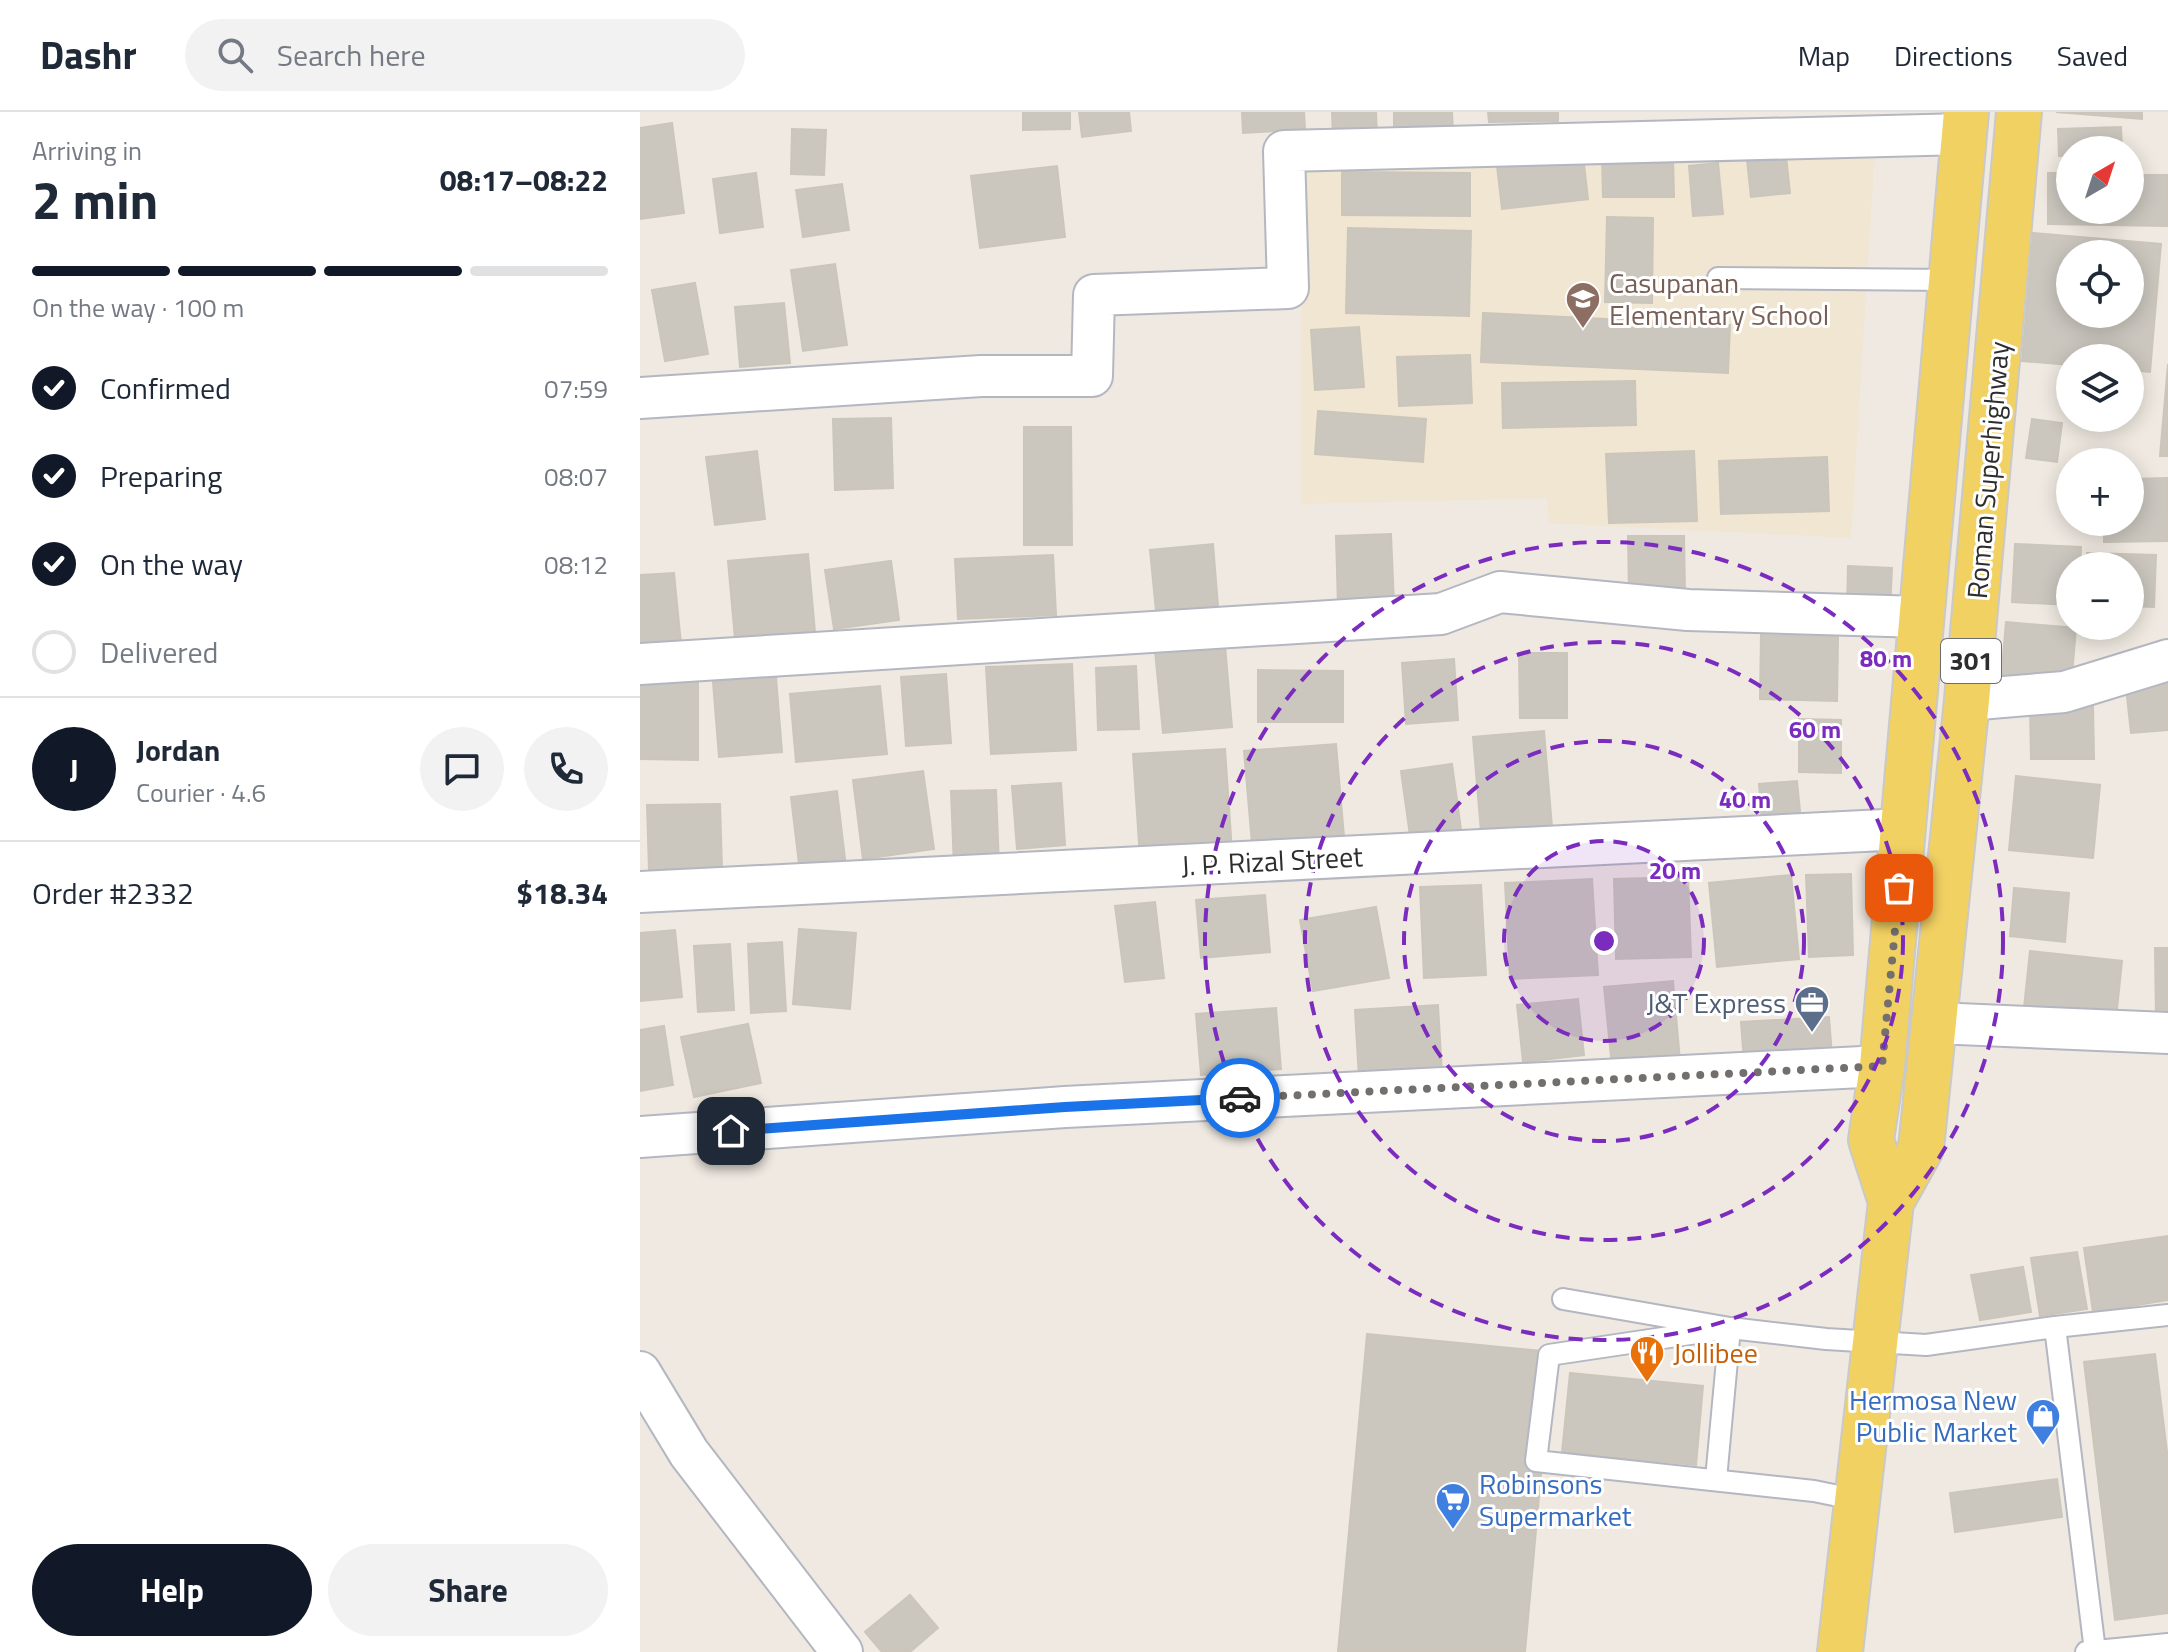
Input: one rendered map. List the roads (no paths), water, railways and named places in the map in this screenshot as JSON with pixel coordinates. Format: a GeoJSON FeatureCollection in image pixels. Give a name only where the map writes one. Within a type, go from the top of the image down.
{"type":"FeatureCollection","features":[{"type":"Feature","properties":{"kind":"main road","name":"Roman Superhighway"},"geometry":{"type":"LineString","coordinates":[[1840,1652],[1891,1202],[1921,1148],[1967,700],[2019,112]]}},
{"type":"Feature","properties":{"kind":"main road","name":"Roman Superhighway"},"geometry":{"type":"LineString","coordinates":[[1891,1202],[1871,1140],[1882,1066],[1966,123]]}},
{"type":"Feature","properties":{"kind":"street"},"geometry":{"type":"LineString","coordinates":[[640,398],[981,376],[1092,376],[1094,295],[1288,288],[1284,151],[1966,123]]}},
{"type":"Feature","properties":{"kind":"street"},"geometry":{"type":"LineString","coordinates":[[640,664],[1441,614],[1500,592],[1688,610],[1922,617]]}},
{"type":"Feature","properties":{"kind":"street"},"geometry":{"type":"LineString","coordinates":[[1967,700],[2064,692],[2168,660]]}},
{"type":"Feature","properties":{"kind":"street","name":"J. P. Rizal Street"},"geometry":{"type":"LineString","coordinates":[[640,892],[1904,829]]}},
{"type":"Feature","properties":{"kind":"street"},"geometry":{"type":"LineString","coordinates":[[1935,1023],[2168,1033]]}},
{"type":"Feature","properties":{"kind":"street"},"geometry":{"type":"LineString","coordinates":[[640,1137],[1065,1107],[1882,1066]]}},
{"type":"Feature","properties":{"kind":"street"},"geometry":{"type":"LineString","coordinates":[[640,1372],[689,1453],[842,1652]]}},
{"type":"Feature","properties":{"kind":"lane"},"geometry":{"type":"LineString","coordinates":[[1718,278],[1951,280]]}},
{"type":"Feature","properties":{"kind":"lane"},"geometry":{"type":"LineString","coordinates":[[1563,1299],[1730,1328],[1826,1339],[1926,1345],[2168,1315]]}},
{"type":"Feature","properties":{"kind":"lane"},"geometry":{"type":"LineString","coordinates":[[2055,1327],[2091,1651],[2168,1644]]}},
{"type":"Feature","properties":{"kind":"lane"},"geometry":{"type":"LineString","coordinates":[[1716,1479],[1730,1328]]}},
{"type":"Feature","properties":{"kind":"lane"},"geometry":{"type":"LineString","coordinates":[[1730,1328],[1549,1355],[1536,1461],[1716,1479],[1814,1491],[1858,1500]]}},
{"type":"Feature","properties":{"kind":"place","name":"Casupanan Elementary School"},"geometry":{"type":"Point","coordinates":[1583,330]}},
{"type":"Feature","properties":{"kind":"place","name":"J&T Express"},"geometry":{"type":"Point","coordinates":[1812,1034]}},
{"type":"Feature","properties":{"kind":"place","name":"Jollibee"},"geometry":{"type":"Point","coordinates":[1647,1384]}},
{"type":"Feature","properties":{"kind":"place","name":"Hermosa New Public Market"},"geometry":{"type":"Point","coordinates":[2043,1447]}},
{"type":"Feature","properties":{"kind":"place","name":"Robinsons Supermarket"},"geometry":{"type":"Point","coordinates":[1453,1531]}}]}
